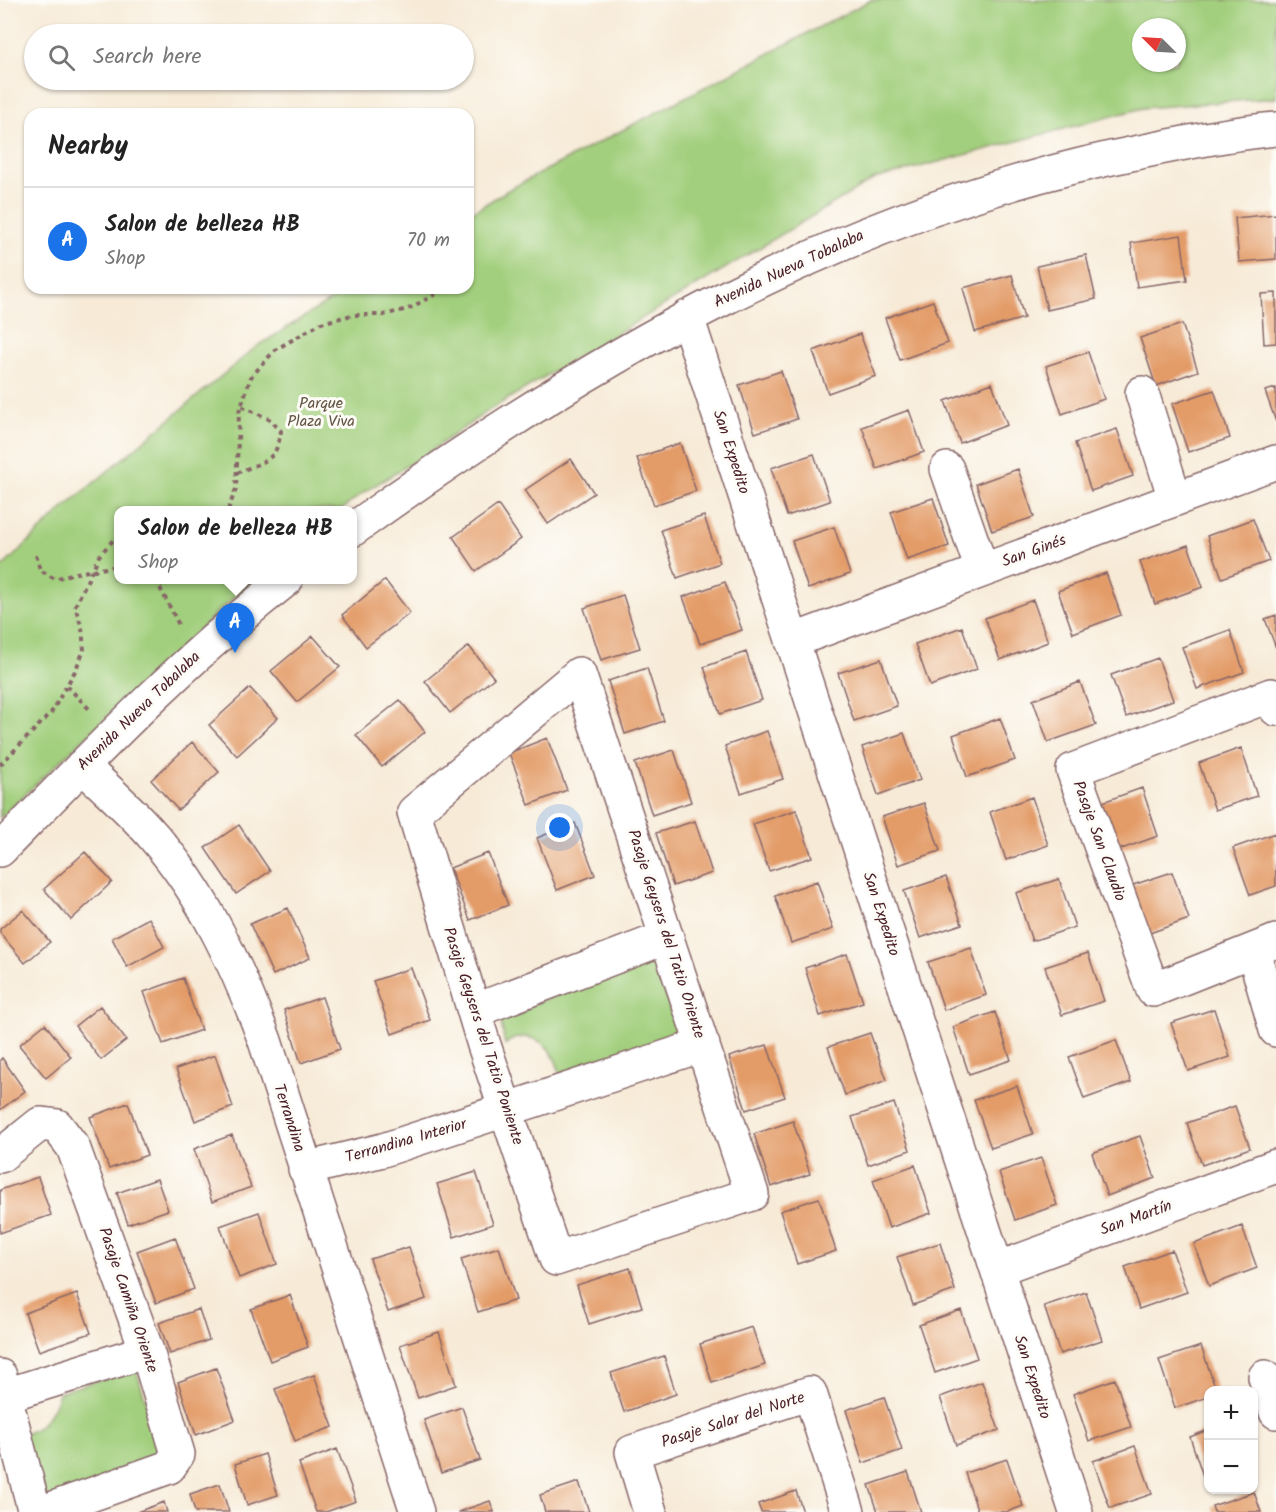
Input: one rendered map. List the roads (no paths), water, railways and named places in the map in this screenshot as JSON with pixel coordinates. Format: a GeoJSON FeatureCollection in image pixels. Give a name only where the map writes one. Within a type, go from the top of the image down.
{"type":"FeatureCollection","features":[{"type":"Feature","properties":{"kind":"street","name":"Avenida Nueva Tobalaba"},"geometry":{"type":"LineString","coordinates":[[357,527],[481,440],[583,376],[687,317],[823,250],[893,222],[1038,175],[1188,142],[1276,129]]}},
{"type":"Feature","properties":{"kind":"street","name":"San Expedito"},"geometry":{"type":"LineString","coordinates":[[687,317],[1076,1512]]}},
{"type":"Feature","properties":{"kind":"street"},"geometry":{"type":"LineString","coordinates":[[1142,393],[1176,499]]}},
{"type":"Feature","properties":{"kind":"street","name":"San Ginés"},"geometry":{"type":"LineString","coordinates":[[792,641],[1276,462]]}},
{"type":"Feature","properties":{"kind":"street"},"geometry":{"type":"LineString","coordinates":[[947,469],[982,570]]}},
{"type":"Feature","properties":{"kind":"street","name":"Avenida Nueva Tobalaba"},"geometry":{"type":"LineString","coordinates":[[0,850],[137,710],[194,656],[280,584]]}},
{"type":"Feature","properties":{"kind":"street","name":"Pasaje Geysers del Tatio Oriente"},"geometry":{"type":"LineString","coordinates":[[414,812],[579,674],[752,1194],[556,1259]]}},
{"type":"Feature","properties":{"kind":"street","name":"Pasaje San Claudio"},"geometry":{"type":"LineString","coordinates":[[1276,709],[1270,695],[1073,770],[1153,990],[1264,946],[1276,1030]]}},
{"type":"Feature","properties":{"kind":"street","name":"Terrandina"},"geometry":{"type":"LineString","coordinates":[[82,766],[153,836],[179,868],[228,952],[248,996],[265,1041],[417,1512]]}},
{"type":"Feature","properties":{"kind":"street","name":"Pasaje Geysers del Tatio Poniente"},"geometry":{"type":"LineString","coordinates":[[414,812],[474,1011],[556,1259]]}},
{"type":"Feature","properties":{"kind":"street"},"geometry":{"type":"LineString","coordinates":[[474,1011],[667,938]]}},
{"type":"Feature","properties":{"kind":"street","name":"Terrandina Interior"},"geometry":{"type":"LineString","coordinates":[[305,1168],[383,1150],[703,1045]]}},
{"type":"Feature","properties":{"kind":"street","name":"Pasaje Camiña Oriente"},"geometry":{"type":"LineString","coordinates":[[0,1156],[40,1124],[57,1126],[73,1147],[147,1351],[178,1454],[169,1467],[48,1510],[40,1510],[33,1505],[2,1390]]}},
{"type":"Feature","properties":{"kind":"street","name":"San Martín"},"geometry":{"type":"LineString","coordinates":[[997,1269],[1276,1166]]}},
{"type":"Feature","properties":{"kind":"street"},"geometry":{"type":"LineString","coordinates":[[2,1390],[147,1351]]}},
{"type":"Feature","properties":{"kind":"street"},"geometry":{"type":"LineString","coordinates":[[1265,1377],[1276,1412]]}},
{"type":"Feature","properties":{"kind":"street","name":"Pasaje Salar del Norte"},"geometry":{"type":"LineString","coordinates":[[650,1512],[632,1452],[810,1393],[848,1512]]}},
{"type":"Feature","properties":{"kind":"place","name":"Salon de belleza HB"},"geometry":{"type":"Point","coordinates":[235,653]}},
{"type":"Feature","properties":{"kind":"park label","name":"Parque Plaza Viva"},"geometry":{"type":"Point","coordinates":[321,412]}}]}
